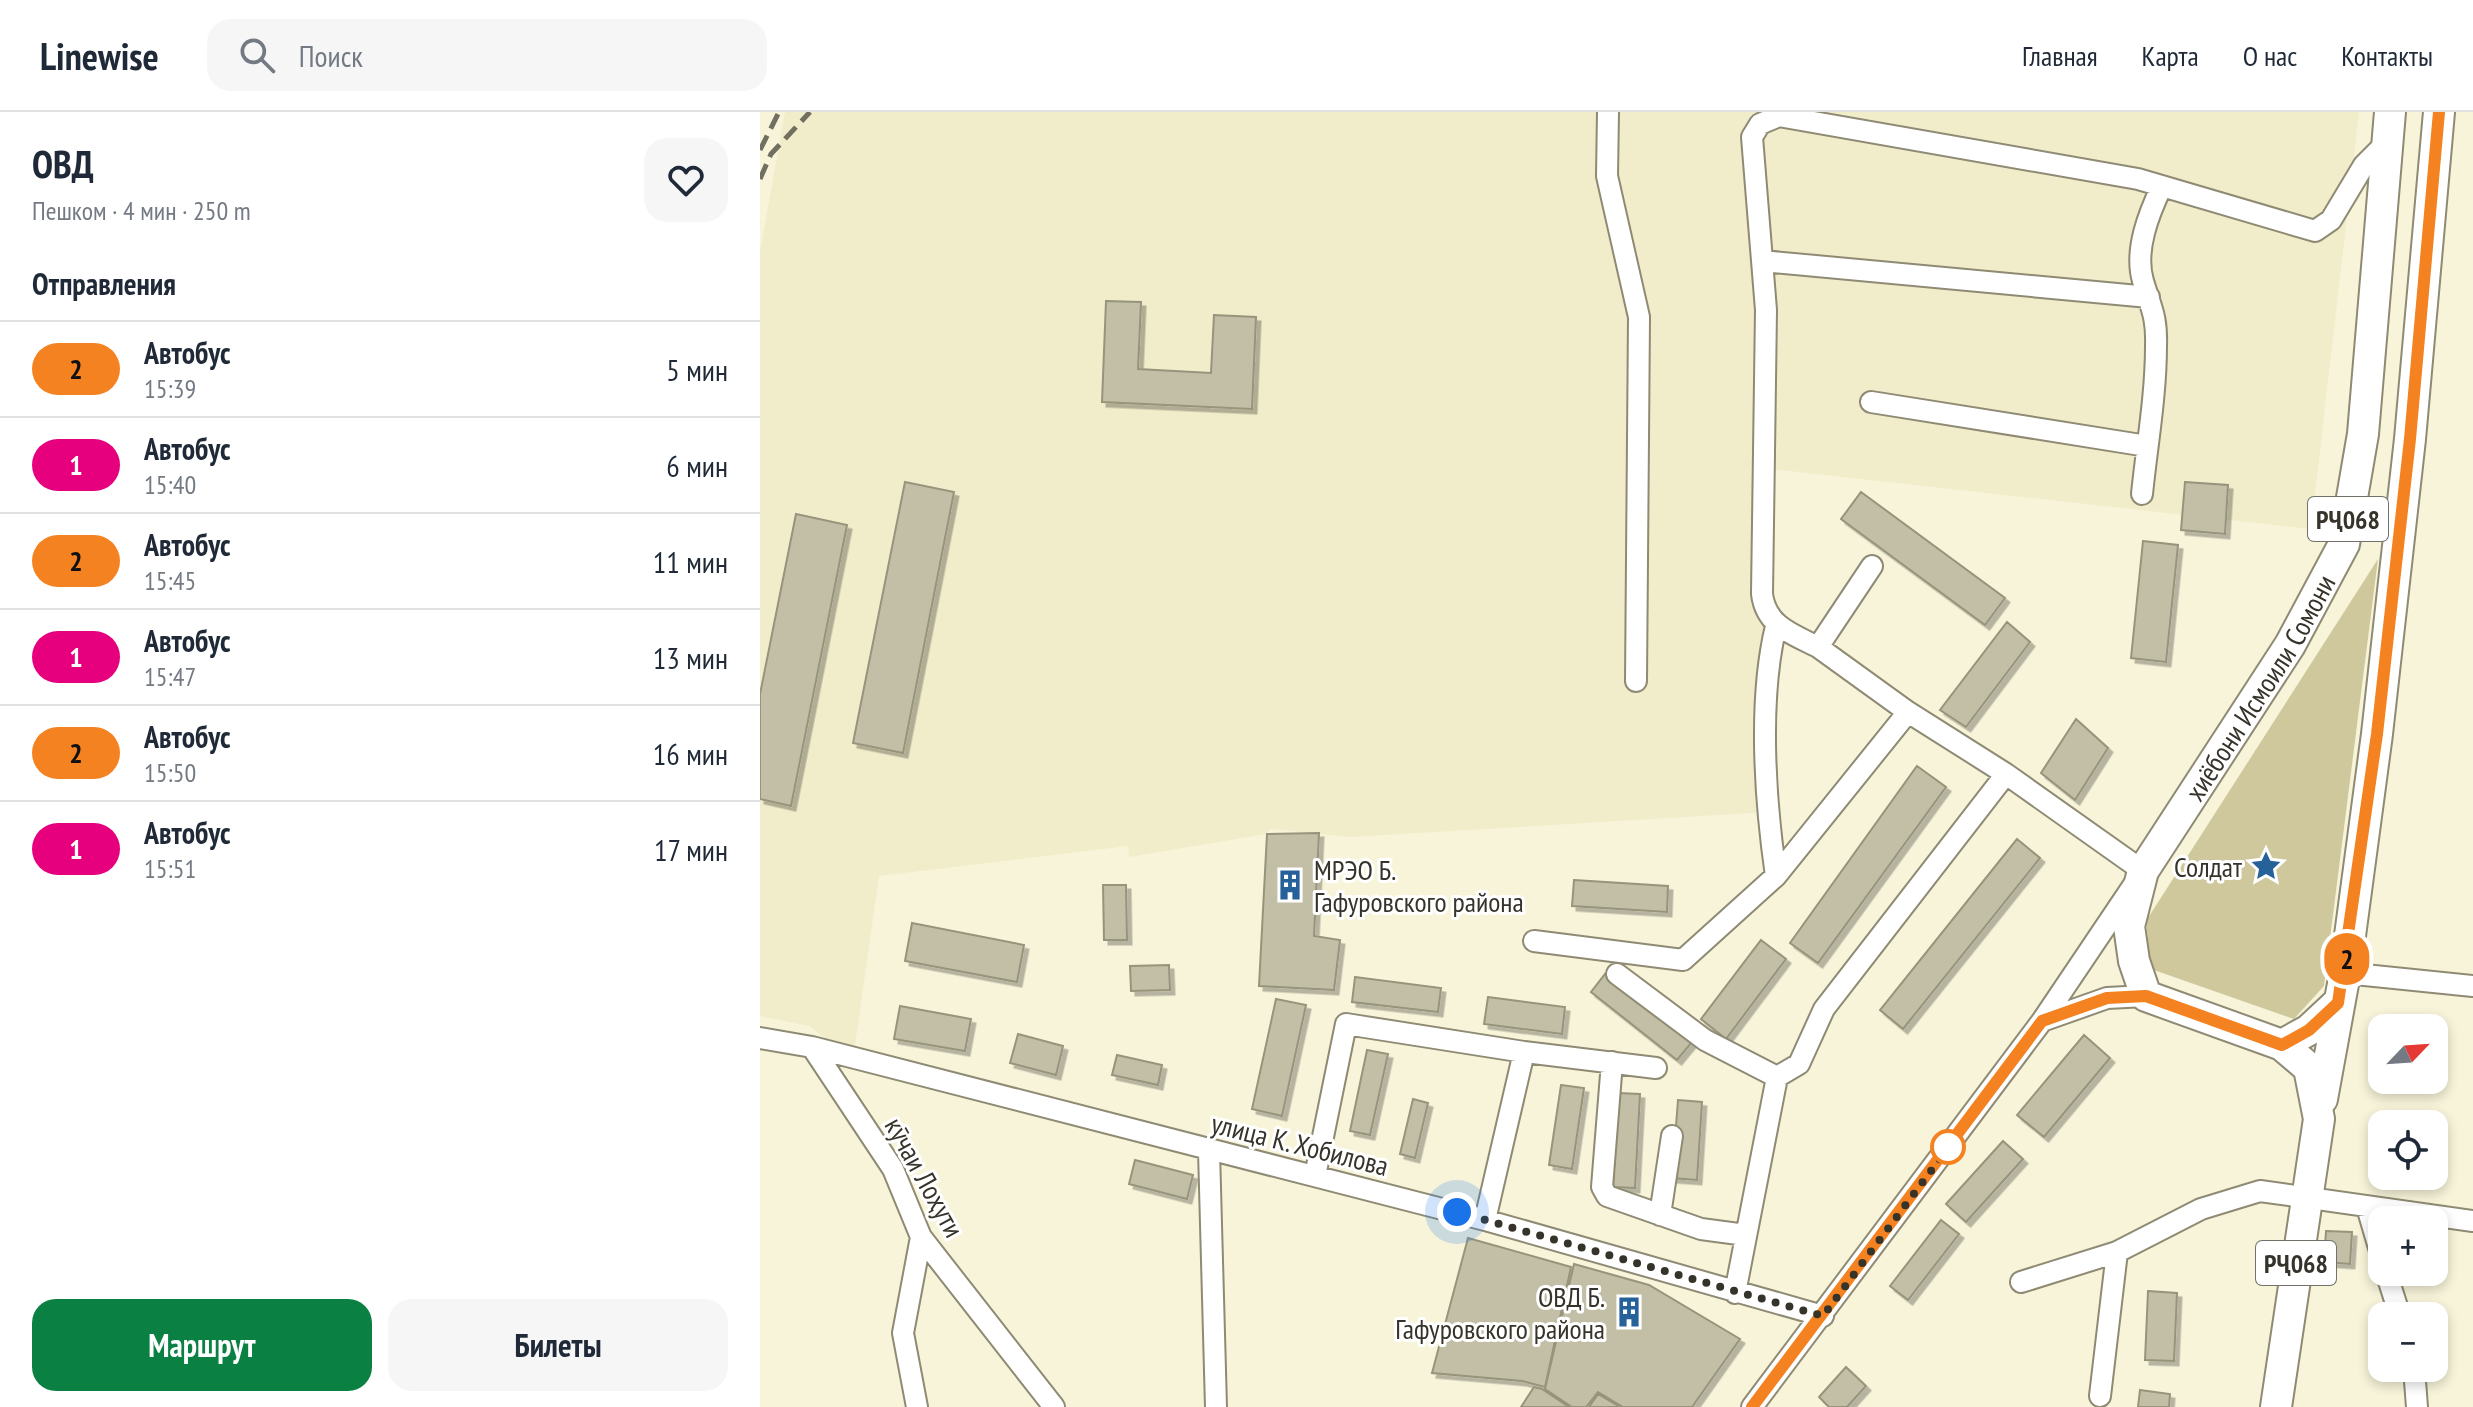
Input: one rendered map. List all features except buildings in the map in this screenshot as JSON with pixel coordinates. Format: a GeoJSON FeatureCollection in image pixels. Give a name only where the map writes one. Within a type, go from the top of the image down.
{"type":"FeatureCollection","features":[{"type":"Feature","properties":{"kind":"highway","name":"РҶ068"},"geometry":{"type":"LineString","coordinates":[[2276,1407],[2306,1198],[2345,973],[2377,734],[2410,439],[2439,112]]}},
{"type":"Feature","properties":{"kind":"highway","name":"хиёбони Исмоили Сомони"},"geometry":{"type":"LineString","coordinates":[[2143,871],[2290,645],[2344,544],[2363,434],[2389,126]]}},
{"type":"Feature","properties":{"kind":"highway","name":"РҶ068"},"geometry":{"type":"LineString","coordinates":[[2143,871],[2129,926],[2134,961],[2146,996],[2282,1045],[2309,1068],[2319,1119]]}},
{"type":"Feature","properties":{"kind":"highway"},"geometry":{"type":"LineString","coordinates":[[2282,1045],[2309,1030],[2338,1003]]}},
{"type":"Feature","properties":{"kind":"street"},"geometry":{"type":"LineString","coordinates":[[1608,112],[1607,176],[1639,317],[1636,681]]}},
{"type":"Feature","properties":{"kind":"street"},"geometry":{"type":"LineString","coordinates":[[1752,1407],[2042,1021],[2143,871],[2006,774],[1908,712],[1818,647],[1776,626],[1764,609],[1766,310],[1752,137],[1760,124],[1779,116],[2162,186],[2315,231],[2331,220],[2389,126]]}},
{"type":"Feature","properties":{"kind":"street"},"geometry":{"type":"LineString","coordinates":[[2142,494],[2157,349],[2155,311],[2142,278],[2142,248],[2149,212],[2162,186]]}},
{"type":"Feature","properties":{"kind":"street"},"geometry":{"type":"LineString","coordinates":[[1762,261],[2149,297]]}},
{"type":"Feature","properties":{"kind":"street"},"geometry":{"type":"LineString","coordinates":[[1871,402],[2147,446]]}},
{"type":"Feature","properties":{"kind":"street"},"geometry":{"type":"LineString","coordinates":[[1818,647],[1872,566]]}},
{"type":"Feature","properties":{"kind":"street"},"geometry":{"type":"LineString","coordinates":[[1776,626],[1769,654],[1766,804],[1776,876]]}},
{"type":"Feature","properties":{"kind":"street"},"geometry":{"type":"LineString","coordinates":[[1534,941],[1683,960],[1776,876],[1908,712]]}},
{"type":"Feature","properties":{"kind":"street"},"geometry":{"type":"LineString","coordinates":[[1735,1293],[1777,1077],[1799,1064],[1824,1009],[2006,774]]}},
{"type":"Feature","properties":{"kind":"street"},"geometry":{"type":"LineString","coordinates":[[2345,973],[2473,986]]}},
{"type":"Feature","properties":{"kind":"street"},"geometry":{"type":"LineString","coordinates":[[1617,974],[1705,1040],[1777,1077]]}},
{"type":"Feature","properties":{"kind":"street"},"geometry":{"type":"LineString","coordinates":[[2042,1021],[2107,998],[2146,996]]}},
{"type":"Feature","properties":{"kind":"street"},"geometry":{"type":"LineString","coordinates":[[1315,1176],[1346,1024],[1524,1052],[1656,1068]]}},
{"type":"Feature","properties":{"kind":"street","name":"улица К. Хобилова"},"geometry":{"type":"LineString","coordinates":[[760,1038],[812,1047],[1485,1220],[1823,1316]]}},
{"type":"Feature","properties":{"kind":"street","name":"кӯчаи Лоҳути"},"geometry":{"type":"LineString","coordinates":[[812,1047],[893,1169],[921,1237],[1054,1407]]}},
{"type":"Feature","properties":{"kind":"street"},"geometry":{"type":"LineString","coordinates":[[1485,1220],[1524,1052]]}},
{"type":"Feature","properties":{"kind":"street"},"geometry":{"type":"LineString","coordinates":[[1612,1062],[1602,1187],[1616,1200],[1701,1229],[1746,1235]]}},
{"type":"Feature","properties":{"kind":"street"},"geometry":{"type":"LineString","coordinates":[[1660,1215],[1672,1136]]}},
{"type":"Feature","properties":{"kind":"street"},"geometry":{"type":"LineString","coordinates":[[1209,1151],[1216,1407]]}},
{"type":"Feature","properties":{"kind":"street"},"geometry":{"type":"LineString","coordinates":[[2021,1282],[2117,1252],[2201,1209],[2260,1191],[2473,1221]]}},
{"type":"Feature","properties":{"kind":"street"},"geometry":{"type":"LineString","coordinates":[[917,1407],[903,1333],[921,1237]]}},
{"type":"Feature","properties":{"kind":"street"},"geometry":{"type":"LineString","coordinates":[[2100,1396],[2117,1252]]}},
{"type":"Feature","properties":{"kind":"street"},"geometry":{"type":"LineString","coordinates":[[2415,1382],[2417,1407]]}},
{"type":"Feature","properties":{"kind":"shaded area"},"geometry":{"type":"Polygon","coordinates":[[[785,112],[2359,112],[2311,529],[1772,469],[1767,812],[1352,837],[1271,829],[1266,834],[1129,857],[1128,846],[879,876],[853,1060],[809,1026],[760,1016],[760,252],[785,112]]]}},
{"type":"Feature","properties":{"kind":"shaded area"},"geometry":{"type":"Polygon","coordinates":[[[2378,559],[2324,986],[2294,1019],[2151,969],[2146,921],[2378,559]]]}},
{"type":"Feature","properties":{"kind":"railway"},"geometry":{"type":"LineString","coordinates":[[760,150],[779,112]]}},
{"type":"Feature","properties":{"kind":"railway"},"geometry":{"type":"LineString","coordinates":[[760,179],[771,154],[810,112]]}},
{"type":"Feature","properties":{"kind":"bus line","name":"2"},"geometry":{"type":"LineString","coordinates":[[1752,1407],[2042,1021],[2107,998],[2146,996],[2282,1045],[2309,1030],[2338,1003],[2345,973],[2377,734],[2410,439],[2439,112]]}},
{"type":"Feature","properties":{"kind":"place","name":"Солдат"},"geometry":{"type":"Point","coordinates":[2266,866]}},
{"type":"Feature","properties":{"kind":"place","name":"МРЭО Б. Гафуровского района"},"geometry":{"type":"Point","coordinates":[1290,885]}},
{"type":"Feature","properties":{"kind":"place","name":"ОВД Б. Гафуровского района"},"geometry":{"type":"Point","coordinates":[1629,1312]}},
{"type":"Feature","properties":{"kind":"route"},"geometry":{"type":"LineString","coordinates":[[1457,1212],[1823,1316],[1951,1144],[1948,1147]]}}]}
